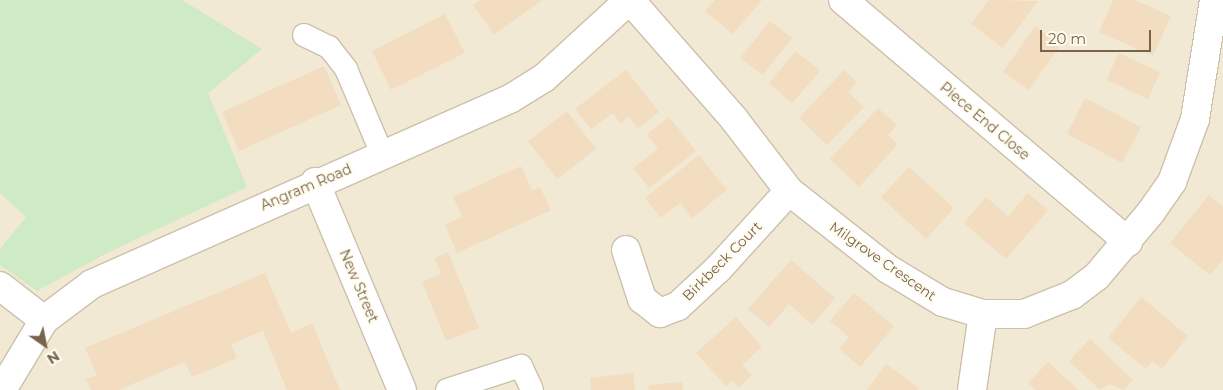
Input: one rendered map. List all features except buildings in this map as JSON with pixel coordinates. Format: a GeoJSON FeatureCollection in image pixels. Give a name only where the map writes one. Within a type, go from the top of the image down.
{"type":"FeatureCollection","features":[{"type":"Feature","properties":{"kind":"street","name":"Angram Road"},"geometry":{"type":"LineString","coordinates":[[2,390],[44,320],[64,301],[124,266],[510,99],[544,78],[630,0]]}},
{"type":"Feature","properties":{"kind":"street","name":"Milgrove Crescent"},"geometry":{"type":"LineString","coordinates":[[630,0],[734,119],[789,191],[888,269],[943,302],[983,314],[1024,314],[1072,295],[1128,242],[1172,182],[1213,87],[1214,0]]}},
{"type":"Feature","properties":{"kind":"street","name":"Piece End Close"},"geometry":{"type":"LineString","coordinates":[[843,0],[1128,242]]}},
{"type":"Feature","properties":{"kind":"street","name":"New Street"},"geometry":{"type":"LineString","coordinates":[[315,182],[402,390]]}},
{"type":"Feature","properties":{"kind":"street","name":"Birkbeck Court"},"geometry":{"type":"LineString","coordinates":[[626,250],[642,299],[660,313],[678,306],[718,269],[789,191]]}},
{"type":"Feature","properties":{"kind":"street"},"geometry":{"type":"LineString","coordinates":[[0,286],[44,320]]}},
{"type":"Feature","properties":{"kind":"street"},"geometry":{"type":"LineString","coordinates":[[972,390],[983,314]]}},
{"type":"Feature","properties":{"kind":"lane"},"geometry":{"type":"LineString","coordinates":[[304,34],[329,47],[346,69],[382,154]]}},
{"type":"Feature","properties":{"kind":"lane"},"geometry":{"type":"LineString","coordinates":[[447,390],[521,366],[532,390]]}},
{"type":"Feature","properties":{"kind":"shaded area"},"geometry":{"type":"Polygon","coordinates":[[[0,0],[1223,0],[1223,390],[0,390],[0,0]]]}},
{"type":"Feature","properties":{"kind":"green space"},"geometry":{"type":"Polygon","coordinates":[[[0,0],[182,0],[262,49],[208,93],[247,187],[107,253],[37,291],[0,265],[0,249],[26,217],[0,193],[0,0]]]}}]}
